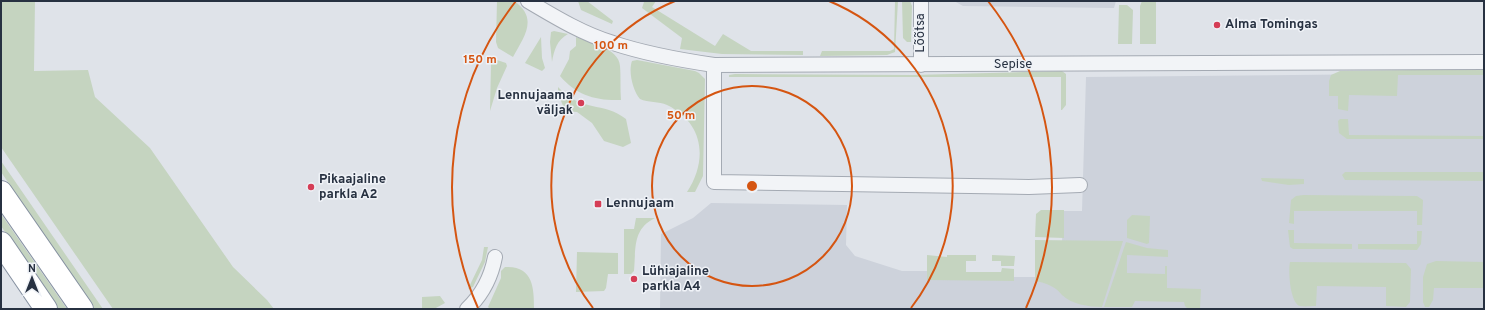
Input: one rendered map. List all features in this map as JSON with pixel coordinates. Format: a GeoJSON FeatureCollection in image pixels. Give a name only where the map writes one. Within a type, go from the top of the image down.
{"type":"FeatureCollection","features":[{"type":"Feature","properties":{"kind":"highway"},"geometry":{"type":"LineString","coordinates":[[1,192],[82,309]]}},
{"type":"Feature","properties":{"kind":"highway"},"geometry":{"type":"LineString","coordinates":[[1,243],[46,309]]}},
{"type":"Feature","properties":{"kind":"street","name":"Sepise"},"geometry":{"type":"LineString","coordinates":[[528,1],[576,28],[612,43],[653,55],[714,65],[1484,62]]}},
{"type":"Feature","properties":{"kind":"street","name":"Lõõtsa"},"geometry":{"type":"LineString","coordinates":[[921,1],[921,65]]}},
{"type":"Feature","properties":{"kind":"street"},"geometry":{"type":"LineString","coordinates":[[714,65],[714,182],[1028,187],[1080,185]]}},
{"type":"Feature","properties":{"kind":"street"},"geometry":{"type":"LineString","coordinates":[[467,309],[481,295],[487,285],[495,257]]}},
{"type":"Feature","properties":{"kind":"shaded area"},"geometry":{"type":"Polygon","coordinates":[[[954,1],[1116,1],[1114,8],[963,6],[954,1]]]}},
{"type":"Feature","properties":{"kind":"shaded area"},"geometry":{"type":"Polygon","coordinates":[[[1484,73],[1484,309],[660,309],[661,234],[693,218],[711,203],[847,205],[846,245],[855,256],[902,271],[937,271],[937,277],[1061,277],[1063,211],[1082,211],[1086,77],[1484,73]]]}},
{"type":"Feature","properties":{"kind":"green space"},"geometry":{"type":"Polygon","coordinates":[[[1,1],[35,1],[34,71],[88,70],[95,97],[150,148],[233,267],[267,300],[274,309],[113,309],[1,147],[1,1]]]}},
{"type":"Feature","properties":{"kind":"green space"},"geometry":{"type":"Polygon","coordinates":[[[497,1],[514,1],[522,7],[528,21],[525,35],[513,57],[498,48],[496,42],[497,1]]]}},
{"type":"Feature","properties":{"kind":"green space"},"geometry":{"type":"Polygon","coordinates":[[[578,1],[587,1],[613,21],[612,24],[581,10],[578,1]]]}},
{"type":"Feature","properties":{"kind":"green space"},"geometry":{"type":"Polygon","coordinates":[[[656,1],[652,7],[715,46],[723,34],[751,51],[803,51],[803,55],[722,54],[680,49],[682,38],[642,8],[644,2],[656,1]]]}},
{"type":"Feature","properties":{"kind":"green space"},"geometry":{"type":"Polygon","coordinates":[[[895,1],[898,1],[895,52],[887,55],[820,56],[822,51],[890,51],[894,49],[895,1]]]}},
{"type":"Feature","properties":{"kind":"green space"},"geometry":{"type":"Polygon","coordinates":[[[902,1],[910,1],[912,6],[911,42],[907,42],[903,38],[902,1]]]}},
{"type":"Feature","properties":{"kind":"green space"},"geometry":{"type":"Polygon","coordinates":[[[1142,1],[1156,1],[1156,44],[1140,44],[1140,6],[1142,1]]]}},
{"type":"Feature","properties":{"kind":"green space"},"geometry":{"type":"Polygon","coordinates":[[[1119,5],[1127,5],[1133,10],[1132,44],[1118,44],[1119,5]]]}},
{"type":"Feature","properties":{"kind":"green space"},"geometry":{"type":"Polygon","coordinates":[[[554,31],[568,34],[561,39],[557,46],[552,62],[550,42],[551,32],[554,31]]]}},
{"type":"Feature","properties":{"kind":"green space"},"geometry":{"type":"Polygon","coordinates":[[[541,37],[542,58],[545,68],[542,71],[525,63],[541,37]]]}},
{"type":"Feature","properties":{"kind":"green space"},"geometry":{"type":"Polygon","coordinates":[[[576,37],[603,47],[615,55],[620,66],[621,100],[587,96],[566,83],[560,76],[569,59],[570,51],[576,46],[576,37]]]}},
{"type":"Feature","properties":{"kind":"green space"},"geometry":{"type":"Polygon","coordinates":[[[497,60],[506,63],[507,66],[497,88],[490,111],[491,64],[497,60]]]}},
{"type":"Feature","properties":{"kind":"green space"},"geometry":{"type":"Polygon","coordinates":[[[637,60],[695,71],[705,79],[703,176],[695,192],[687,192],[694,180],[700,155],[699,143],[695,132],[689,122],[667,105],[646,101],[637,96],[631,76],[631,65],[632,61],[637,60]]]}},
{"type":"Feature","properties":{"kind":"green space"},"geometry":{"type":"Polygon","coordinates":[[[1484,69],[1484,75],[1398,75],[1397,96],[1349,95],[1348,111],[1338,109],[1338,96],[1329,96],[1329,81],[1331,75],[1340,71],[1484,69]]]}},
{"type":"Feature","properties":{"kind":"green space"},"geometry":{"type":"Polygon","coordinates":[[[1062,71],[1066,74],[1066,105],[1062,110],[1061,77],[729,77],[729,75],[735,74],[914,75],[1062,71]]]}},
{"type":"Feature","properties":{"kind":"green space"},"geometry":{"type":"Polygon","coordinates":[[[558,87],[567,95],[584,104],[609,110],[626,119],[631,143],[623,147],[604,141],[592,123],[577,112],[565,111],[558,93],[558,87]]]}},
{"type":"Feature","properties":{"kind":"green space"},"geometry":{"type":"Polygon","coordinates":[[[1340,119],[1348,119],[1349,135],[1484,136],[1484,139],[1347,139],[1339,133],[1338,121],[1340,119]]]}},
{"type":"Feature","properties":{"kind":"green space"},"geometry":{"type":"Polygon","coordinates":[[[1,161],[103,309],[95,309],[1,172],[1,161]]]}},
{"type":"Feature","properties":{"kind":"green space"},"geometry":{"type":"Polygon","coordinates":[[[1345,172],[1484,172],[1484,181],[1345,180],[1342,175],[1345,172]]]}},
{"type":"Feature","properties":{"kind":"green space"},"geometry":{"type":"Polygon","coordinates":[[[1261,178],[1304,179],[1304,184],[1289,185],[1262,181],[1261,178]]]}},
{"type":"Feature","properties":{"kind":"green space"},"geometry":{"type":"Polygon","coordinates":[[[1296,196],[1417,196],[1423,200],[1422,225],[1417,225],[1417,211],[1294,211],[1294,224],[1289,223],[1291,200],[1296,196]]]}},
{"type":"Feature","properties":{"kind":"green space"},"geometry":{"type":"Polygon","coordinates":[[[1041,210],[1064,210],[1064,238],[1035,237],[1036,214],[1041,210]]]}},
{"type":"Feature","properties":{"kind":"green space"},"geometry":{"type":"Polygon","coordinates":[[[1,214],[67,309],[58,309],[1,226],[1,214]]]}},
{"type":"Feature","properties":{"kind":"green space"},"geometry":{"type":"Polygon","coordinates":[[[1132,215],[1150,216],[1149,243],[1147,244],[1127,238],[1127,220],[1132,215]]]}},
{"type":"Feature","properties":{"kind":"green space"},"geometry":{"type":"Polygon","coordinates":[[[636,218],[655,218],[642,228],[639,234],[635,248],[634,271],[631,274],[624,274],[624,229],[634,229],[636,218]]]}},
{"type":"Feature","properties":{"kind":"green space"},"geometry":{"type":"Polygon","coordinates":[[[1288,230],[1294,230],[1294,243],[1352,244],[1352,249],[1293,249],[1290,247],[1288,230]]]}},
{"type":"Feature","properties":{"kind":"green space"},"geometry":{"type":"Polygon","coordinates":[[[1417,231],[1422,231],[1421,244],[1417,250],[1358,249],[1358,244],[1417,244],[1417,231]]]}},
{"type":"Feature","properties":{"kind":"green space"},"geometry":{"type":"Polygon","coordinates":[[[1035,240],[1123,241],[1102,307],[1086,306],[1075,303],[1070,301],[1053,287],[1035,281],[1035,240]]]}},
{"type":"Feature","properties":{"kind":"green space"},"geometry":{"type":"Polygon","coordinates":[[[1126,242],[1147,248],[1168,250],[1168,257],[1127,255],[1127,273],[1165,274],[1165,266],[1167,266],[1167,288],[1201,289],[1200,309],[1188,309],[1184,302],[1135,301],[1132,307],[1104,307],[1126,242]]]}},
{"type":"Feature","properties":{"kind":"green space"},"geometry":{"type":"Polygon","coordinates":[[[484,247],[488,247],[485,262],[473,287],[468,289],[482,260],[484,247]]]}},
{"type":"Feature","properties":{"kind":"green space"},"geometry":{"type":"Polygon","coordinates":[[[577,252],[618,253],[618,274],[608,274],[606,288],[604,291],[576,292],[577,252]]]}},
{"type":"Feature","properties":{"kind":"green space"},"geometry":{"type":"Polygon","coordinates":[[[927,255],[947,257],[947,255],[976,255],[976,261],[966,261],[966,272],[1001,272],[1002,268],[1014,269],[1014,281],[927,280],[927,255]]]}},
{"type":"Feature","properties":{"kind":"green space"},"geometry":{"type":"Polygon","coordinates":[[[992,255],[1015,256],[1014,266],[1001,266],[1001,261],[992,261],[992,255]]]}},
{"type":"Feature","properties":{"kind":"green space"},"geometry":{"type":"Polygon","coordinates":[[[1436,261],[1484,262],[1484,288],[1434,288],[1433,300],[1429,307],[1425,307],[1423,302],[1423,277],[1427,264],[1436,261]]]}},
{"type":"Feature","properties":{"kind":"green space"},"geometry":{"type":"Polygon","coordinates":[[[1290,262],[1406,263],[1411,269],[1410,302],[1406,307],[1386,306],[1386,287],[1317,286],[1316,306],[1300,306],[1294,299],[1290,286],[1290,262]]]}},
{"type":"Feature","properties":{"kind":"green space"},"geometry":{"type":"Polygon","coordinates":[[[505,267],[521,270],[530,279],[534,309],[490,309],[488,307],[501,278],[501,271],[505,267]]]}},
{"type":"Feature","properties":{"kind":"green space"},"geometry":{"type":"Polygon","coordinates":[[[440,296],[445,303],[434,309],[422,309],[422,297],[440,296]]]}},
{"type":"Feature","properties":{"kind":"place","name":"Alma Tomingas"},"geometry":{"type":"Point","coordinates":[1217,25]}},
{"type":"Feature","properties":{"kind":"place","name":"Lennujaama väljak"},"geometry":{"type":"Point","coordinates":[581,103]}},
{"type":"Feature","properties":{"kind":"place","name":"Pikaajaline parkla A2"},"geometry":{"type":"Point","coordinates":[311,187]}},
{"type":"Feature","properties":{"kind":"place","name":"Lennujaam"},"geometry":{"type":"Point","coordinates":[598,204]}},
{"type":"Feature","properties":{"kind":"place","name":"Lühiajaline parkla A4"},"geometry":{"type":"Point","coordinates":[634,279]}}]}
